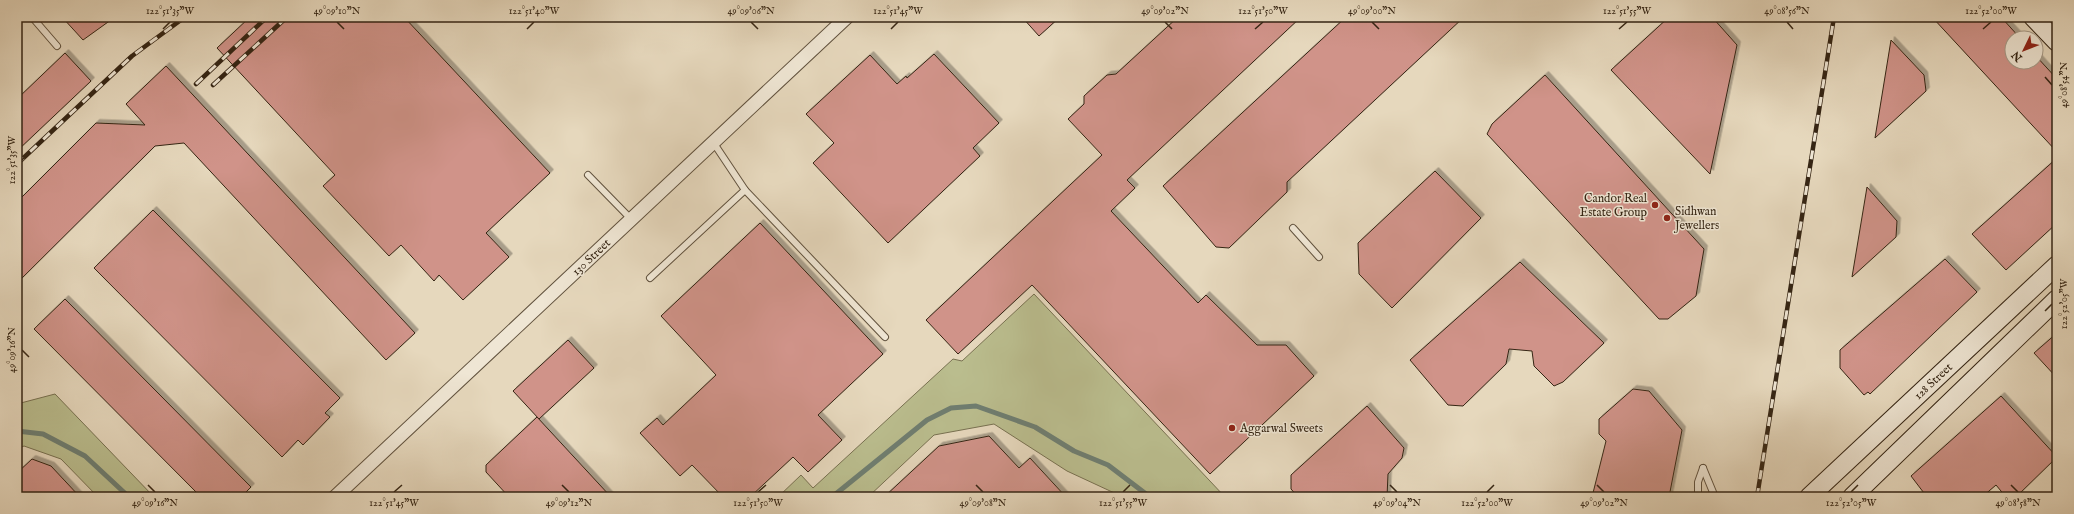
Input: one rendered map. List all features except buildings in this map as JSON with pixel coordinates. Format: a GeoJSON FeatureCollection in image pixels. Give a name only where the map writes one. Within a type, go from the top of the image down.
{"type":"FeatureCollection","features":[{"type":"Feature","properties":{"kind":"main road"},"geometry":{"type":"LineString","coordinates":[[2033,17],[2057,42]]}},
{"type":"Feature","properties":{"kind":"main road","name":"128 Street"},"geometry":{"type":"LineString","coordinates":[[1809,497],[2057,265]]}},
{"type":"Feature","properties":{"kind":"main road"},"geometry":{"type":"LineString","coordinates":[[1852,497],[2057,299]]}},
{"type":"Feature","properties":{"kind":"main road"},"geometry":{"type":"LineString","coordinates":[[2005,350],[2008,312]]}},
{"type":"Feature","properties":{"kind":"street","name":"130 Street"},"geometry":{"type":"LineString","coordinates":[[335,497],[847,17]]}},
{"type":"Feature","properties":{"kind":"lane"},"geometry":{"type":"LineString","coordinates":[[32,17],[57,46]]}},
{"type":"Feature","properties":{"kind":"lane"},"geometry":{"type":"LineString","coordinates":[[713,142],[746,190],[885,337]]}},
{"type":"Feature","properties":{"kind":"lane"},"geometry":{"type":"LineString","coordinates":[[588,175],[631,219]]}},
{"type":"Feature","properties":{"kind":"lane"},"geometry":{"type":"LineString","coordinates":[[650,278],[746,190]]}},
{"type":"Feature","properties":{"kind":"lane"},"geometry":{"type":"LineString","coordinates":[[1293,228],[1319,257]]}},
{"type":"Feature","properties":{"kind":"lane"},"geometry":{"type":"LineString","coordinates":[[1698,497],[1698,482],[1703,468],[1715,497]]}},
{"type":"Feature","properties":{"kind":"green space"},"geometry":{"type":"Polygon","coordinates":[[[1034,294],[1225,497],[1123,497],[1067,471],[994,424],[934,435],[868,497],[778,497],[801,475],[813,488],[953,359],[962,361],[1034,294]]]}},
{"type":"Feature","properties":{"kind":"green space"},"geometry":{"type":"Polygon","coordinates":[[[55,394],[154,497],[98,497],[61,459],[24,446],[17,449],[17,404],[55,394]]]}},
{"type":"Feature","properties":{"kind":"waterway"},"geometry":{"type":"LineString","coordinates":[[832,497],[927,420],[951,408],[976,406],[1035,427],[1074,451],[1108,465],[1150,497]]}},
{"type":"Feature","properties":{"kind":"waterway"},"geometry":{"type":"LineString","coordinates":[[17,431],[43,434],[85,456],[129,497]]}},
{"type":"Feature","properties":{"kind":"railway"},"geometry":{"type":"LineString","coordinates":[[17,164],[132,56],[185,17]]}},
{"type":"Feature","properties":{"kind":"railway"},"geometry":{"type":"LineString","coordinates":[[196,84],[267,17]]}},
{"type":"Feature","properties":{"kind":"railway"},"geometry":{"type":"LineString","coordinates":[[213,85],[287,17]]}},
{"type":"Feature","properties":{"kind":"railway"},"geometry":{"type":"LineString","coordinates":[[1757,497],[1834,17]]}},
{"type":"Feature","properties":{"kind":"place","name":"Candor Real Estate Group"},"geometry":{"type":"Point","coordinates":[1655,205]}},
{"type":"Feature","properties":{"kind":"place","name":"Sidhwan Jewellers"},"geometry":{"type":"Point","coordinates":[1667,218]}},
{"type":"Feature","properties":{"kind":"place","name":"Aggarwal Sweets"},"geometry":{"type":"Point","coordinates":[1232,428]}}]}
